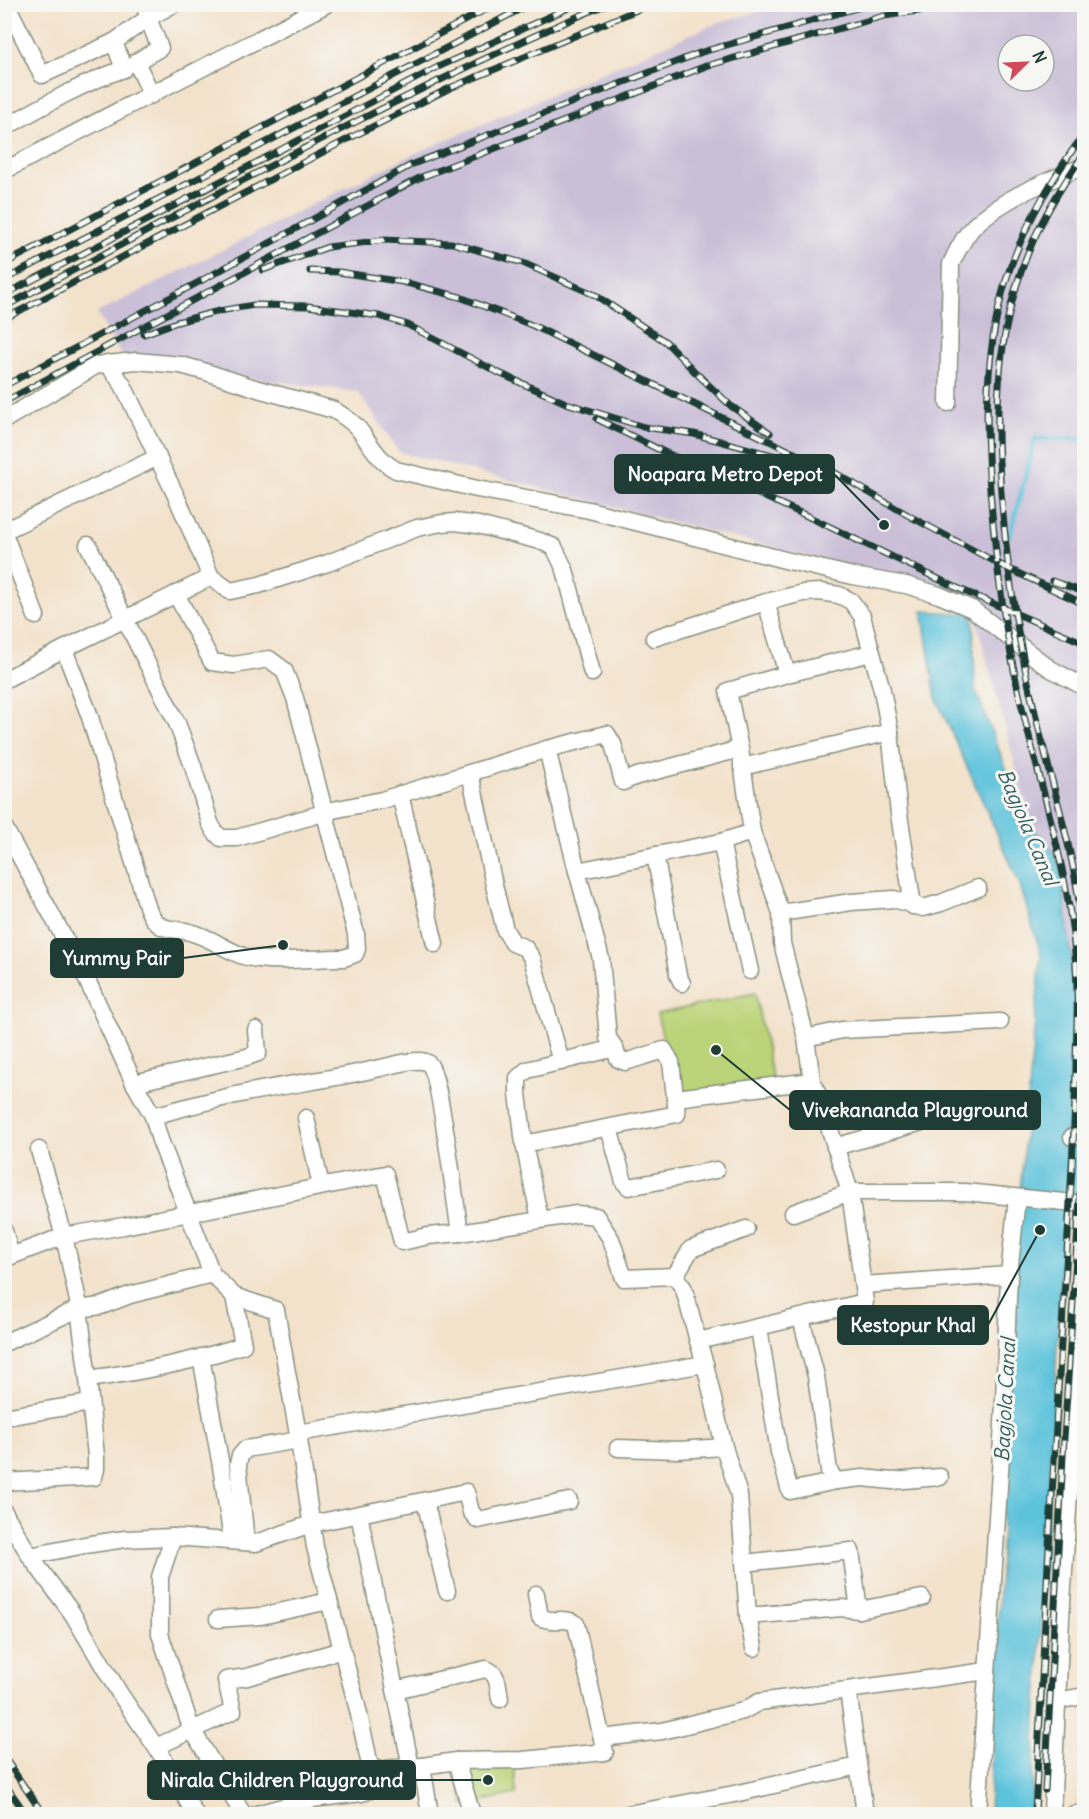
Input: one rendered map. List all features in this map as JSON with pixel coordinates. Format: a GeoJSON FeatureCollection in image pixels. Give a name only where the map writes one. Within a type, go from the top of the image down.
{"type":"FeatureCollection","features":[{"type":"Feature","properties":{"kind":"street"},"geometry":{"type":"LineString","coordinates":[[9,9],[42,75],[114,42],[146,11],[174,4]]}},
{"type":"Feature","properties":{"kind":"street"},"geometry":{"type":"LineString","coordinates":[[4,171],[327,4]]}},
{"type":"Feature","properties":{"kind":"street"},"geometry":{"type":"LineString","coordinates":[[146,11],[160,48],[136,62],[152,95]]}},
{"type":"Feature","properties":{"kind":"street"},"geometry":{"type":"LineString","coordinates":[[4,128],[96,79],[124,69],[114,42]]}},
{"type":"Feature","properties":{"kind":"street"},"geometry":{"type":"LineString","coordinates":[[948,403],[951,264],[960,245],[974,226],[1006,202],[1031,188],[1084,166]]}},
{"type":"Feature","properties":{"kind":"street"},"geometry":{"type":"LineString","coordinates":[[4,420],[97,364],[159,362],[203,370],[258,389],[334,410],[345,416],[378,456],[396,470],[477,489],[589,510],[784,560],[853,576],[906,585],[939,595],[972,609],[1049,668],[1084,687]]}},
{"type":"Feature","properties":{"kind":"street"},"geometry":{"type":"LineString","coordinates":[[107,363],[123,385],[158,457],[211,577],[230,591],[259,585],[328,563],[417,528],[455,522],[505,531],[554,547],[559,555],[566,570],[592,673]]}},
{"type":"Feature","properties":{"kind":"street"},"geometry":{"type":"LineString","coordinates":[[36,616],[4,532],[158,457]]}},
{"type":"Feature","properties":{"kind":"street"},"geometry":{"type":"LineString","coordinates":[[87,545],[177,723],[210,823],[221,838],[237,838],[607,734],[613,744],[623,782],[637,776],[740,749]]}},
{"type":"Feature","properties":{"kind":"street"},"geometry":{"type":"LineString","coordinates":[[4,680],[64,648],[211,577]]}},
{"type":"Feature","properties":{"kind":"street"},"geometry":{"type":"LineString","coordinates":[[654,638],[766,602],[803,593],[820,592],[839,595],[851,601],[862,615],[882,690],[914,906]]}},
{"type":"Feature","properties":{"kind":"street"},"geometry":{"type":"LineString","coordinates":[[64,648],[89,714],[152,919],[164,928],[193,933],[242,955],[261,960],[345,958],[355,954],[356,934],[295,698],[284,670],[269,659],[234,665],[212,662],[176,594]]}},
{"type":"Feature","properties":{"kind":"street"},"geometry":{"type":"LineString","coordinates":[[766,602],[787,674]]}},
{"type":"Feature","properties":{"kind":"street"},"geometry":{"type":"LineString","coordinates":[[698,1341],[865,1302],[850,1192],[812,1081],[806,1038],[782,944],[781,913],[752,832],[740,749],[728,692],[787,674],[871,653]]}},
{"type":"Feature","properties":{"kind":"street"},"geometry":{"type":"LineString","coordinates":[[742,767],[890,732]]}},
{"type":"Feature","properties":{"kind":"street"},"geometry":{"type":"LineString","coordinates":[[524,1144],[677,1114],[671,1062],[664,1050],[624,1062],[618,1059],[615,1048],[608,1038],[601,959],[547,749]]}},
{"type":"Feature","properties":{"kind":"street"},"geometry":{"type":"LineString","coordinates":[[470,773],[505,930],[513,943],[525,948],[532,958],[561,1062]]}},
{"type":"Feature","properties":{"kind":"street"},"geometry":{"type":"LineString","coordinates":[[400,794],[435,944]]}},
{"type":"Feature","properties":{"kind":"street"},"geometry":{"type":"LineString","coordinates":[[4,827],[87,980],[134,1083],[153,1116],[160,1140],[212,1274],[234,1296],[276,1310],[315,1547],[358,1710],[372,1785],[368,1791],[354,1795],[312,1799],[257,1815]]}},
{"type":"Feature","properties":{"kind":"street"},"geometry":{"type":"LineString","coordinates":[[577,871],[721,842],[752,832]]}},
{"type":"Feature","properties":{"kind":"street"},"geometry":{"type":"LineString","coordinates":[[721,842],[750,971]]}},
{"type":"Feature","properties":{"kind":"street"},"geometry":{"type":"LineString","coordinates":[[655,855],[678,975],[682,983]]}},
{"type":"Feature","properties":{"kind":"street"},"geometry":{"type":"LineString","coordinates":[[781,913],[851,902],[894,899],[923,908],[978,888]]}},
{"type":"Feature","properties":{"kind":"street"},"geometry":{"type":"LineString","coordinates":[[806,1038],[851,1029],[1000,1022]]}},
{"type":"Feature","properties":{"kind":"street"},"geometry":{"type":"LineString","coordinates":[[134,1083],[258,1053],[256,1030]]}},
{"type":"Feature","properties":{"kind":"street"},"geometry":{"type":"LineString","coordinates":[[540,1219],[524,1144],[518,1078],[527,1070],[615,1048]]}},
{"type":"Feature","properties":{"kind":"street"},"geometry":{"type":"LineString","coordinates":[[153,1116],[243,1093],[424,1060],[434,1071],[460,1233]]}},
{"type":"Feature","properties":{"kind":"street"},"geometry":{"type":"LineString","coordinates":[[676,1098],[812,1081]]}},
{"type":"Feature","properties":{"kind":"street"},"geometry":{"type":"LineString","coordinates":[[835,1147],[932,1119],[1017,1112]]}},
{"type":"Feature","properties":{"kind":"street"},"geometry":{"type":"LineString","coordinates":[[306,1118],[321,1186]]}},
{"type":"Feature","properties":{"kind":"street"},"geometry":{"type":"LineString","coordinates":[[609,1128],[624,1182],[629,1187],[716,1170]]}},
{"type":"Feature","properties":{"kind":"street"},"geometry":{"type":"LineString","coordinates":[[4,1482],[94,1478],[96,1463],[78,1301],[39,1150]]}},
{"type":"Feature","properties":{"kind":"street"},"geometry":{"type":"LineString","coordinates":[[4,1231],[8,1257],[63,1236],[188,1214],[385,1174],[402,1242],[428,1236],[577,1214],[596,1216],[611,1239],[624,1278],[675,1276]]}},
{"type":"Feature","properties":{"kind":"street"},"geometry":{"type":"LineString","coordinates":[[793,1213],[850,1192],[965,1192],[1084,1204]]}},
{"type":"Feature","properties":{"kind":"street"},"geometry":{"type":"LineString","coordinates":[[978,1815],[1003,1424],[1009,1275],[1017,1198]]}},
{"type":"Feature","properties":{"kind":"street"},"geometry":{"type":"LineString","coordinates":[[675,1276],[691,1249],[746,1229]]}},
{"type":"Feature","properties":{"kind":"street"},"geometry":{"type":"LineString","coordinates":[[1052,1815],[1061,1618],[1084,1260]]}},
{"type":"Feature","properties":{"kind":"street"},"geometry":{"type":"LineString","coordinates":[[4,1343],[78,1309],[101,1306],[130,1295],[212,1274]]}},
{"type":"Feature","properties":{"kind":"street"},"geometry":{"type":"LineString","coordinates":[[863,1286],[1009,1275]]}},
{"type":"Feature","properties":{"kind":"street"},"geometry":{"type":"LineString","coordinates":[[675,1276],[684,1289],[705,1364],[723,1447],[739,1495],[748,1616],[754,1648]]}},
{"type":"Feature","properties":{"kind":"street"},"geometry":{"type":"LineString","coordinates":[[88,1379],[212,1356],[243,1345],[234,1296]]}},
{"type":"Feature","properties":{"kind":"street"},"geometry":{"type":"LineString","coordinates":[[801,1318],[816,1376],[830,1471],[836,1481]]}},
{"type":"Feature","properties":{"kind":"street"},"geometry":{"type":"LineString","coordinates":[[759,1328],[779,1452],[790,1491],[863,1478],[892,1481],[940,1477]]}},
{"type":"Feature","properties":{"kind":"street"},"geometry":{"type":"LineString","coordinates":[[201,1358],[221,1466],[239,1541]]}},
{"type":"Feature","properties":{"kind":"street"},"geometry":{"type":"LineString","coordinates":[[239,1541],[238,1464],[240,1456],[246,1449],[298,1436],[705,1364]]}},
{"type":"Feature","properties":{"kind":"street"},"geometry":{"type":"LineString","coordinates":[[4,1417],[90,1404]]}},
{"type":"Feature","properties":{"kind":"street"},"geometry":{"type":"LineString","coordinates":[[618,1448],[678,1450],[723,1447]]}},
{"type":"Feature","properties":{"kind":"street"},"geometry":{"type":"LineString","coordinates":[[30,1556],[125,1539],[172,1537],[256,1543],[311,1524],[466,1492],[471,1512],[478,1520],[569,1501]]}},
{"type":"Feature","properties":{"kind":"street"},"geometry":{"type":"LineString","coordinates":[[425,1501],[447,1591]]}},
{"type":"Feature","properties":{"kind":"street"},"geometry":{"type":"LineString","coordinates":[[4,1512],[30,1556],[72,1613],[120,1694],[156,1747],[195,1815]]}},
{"type":"Feature","properties":{"kind":"street"},"geometry":{"type":"LineString","coordinates":[[358,1514],[395,1690],[430,1815]]}},
{"type":"Feature","properties":{"kind":"street"},"geometry":{"type":"LineString","coordinates":[[172,1537],[160,1577],[160,1634],[192,1730],[243,1815]]}},
{"type":"Feature","properties":{"kind":"street"},"geometry":{"type":"LineString","coordinates":[[745,1563],[851,1551],[859,1610]]}},
{"type":"Feature","properties":{"kind":"street"},"geometry":{"type":"LineString","coordinates":[[371,1770],[417,1767],[456,1761],[524,1760],[605,1752],[576,1624],[570,1619],[544,1620],[540,1617],[536,1594]]}},
{"type":"Feature","properties":{"kind":"street"},"geometry":{"type":"LineString","coordinates":[[748,1616],[842,1608],[859,1610],[922,1598]]}},
{"type":"Feature","properties":{"kind":"street"},"geometry":{"type":"LineString","coordinates":[[218,1619],[261,1616],[329,1601]]}},
{"type":"Feature","properties":{"kind":"street"},"geometry":{"type":"LineString","coordinates":[[156,1747],[233,1711],[226,1680],[247,1677],[342,1650]]}},
{"type":"Feature","properties":{"kind":"street"},"geometry":{"type":"LineString","coordinates":[[395,1690],[486,1669],[492,1671],[496,1676],[500,1700]]}},
{"type":"Feature","properties":{"kind":"street"},"geometry":{"type":"LineString","coordinates":[[602,1738],[662,1731],[743,1711],[759,1702],[987,1671]]}},
{"type":"Feature","properties":{"kind":"street"},"geometry":{"type":"LineString","coordinates":[[848,1690],[865,1815]]}},
{"type":"Feature","properties":{"kind":"street"},"geometry":{"type":"LineString","coordinates":[[1062,1700],[1084,1696]]}},
{"type":"Feature","properties":{"kind":"street"},"geometry":{"type":"LineString","coordinates":[[456,1761],[472,1815]]}},
{"type":"Feature","properties":{"kind":"street"},"geometry":{"type":"LineString","coordinates":[[628,1815],[858,1766]]}},
{"type":"Feature","properties":{"kind":"street"},"geometry":{"type":"LineString","coordinates":[[1074,1815],[1084,1814]]}},
{"type":"Feature","properties":{"kind":"shaded area"},"geometry":{"type":"Polygon","coordinates":[[[784,5],[1084,5],[1084,1070],[1041,860],[970,598],[399,452],[358,392],[125,362],[97,313],[409,156],[719,22],[784,5]]]}},
{"type":"Feature","properties":{"kind":"green space"},"geometry":{"type":"Polygon","coordinates":[[[755,993],[774,1086],[678,1098],[657,1014],[755,993]]]}},
{"type":"Feature","properties":{"kind":"green space"},"geometry":{"type":"Polygon","coordinates":[[[514,1763],[516,1794],[464,1805],[459,1765],[514,1763]]]}},
{"type":"Feature","properties":{"kind":"water","name":"Bagjola Canal"},"geometry":{"type":"Polygon","coordinates":[[[922,611],[973,614],[975,689],[1030,829],[1046,839],[1061,868],[1076,1003],[1068,1138],[1084,1134],[1084,1195],[1065,1201],[1031,1814],[989,1814],[1014,1259],[1041,954],[1019,882],[936,698],[922,611]]]}},
{"type":"Feature","properties":{"kind":"waterway"},"geometry":{"type":"LineString","coordinates":[[1010,535],[1035,439],[1084,438]]}},
{"type":"Feature","properties":{"kind":"railway"},"geometry":{"type":"LineString","coordinates":[[4,264],[496,4]]}},
{"type":"Feature","properties":{"kind":"railway"},"geometry":{"type":"LineString","coordinates":[[4,280],[530,4]]}},
{"type":"Feature","properties":{"kind":"railway"},"geometry":{"type":"LineString","coordinates":[[4,295],[438,67],[577,4]]}},
{"type":"Feature","properties":{"kind":"railway"},"geometry":{"type":"LineString","coordinates":[[4,307],[378,111],[607,4]]}},
{"type":"Feature","properties":{"kind":"railway"},"geometry":{"type":"LineString","coordinates":[[4,319],[450,88],[651,4]]}},
{"type":"Feature","properties":{"kind":"railway"},"geometry":{"type":"LineString","coordinates":[[4,386],[413,164],[702,52],[871,4]]}},
{"type":"Feature","properties":{"kind":"railway"},"geometry":{"type":"LineString","coordinates":[[4,402],[419,178],[706,66],[884,16],[966,4]]}},
{"type":"Feature","properties":{"kind":"railway"},"geometry":{"type":"LineString","coordinates":[[1035,1814],[1072,1170],[1077,989],[1071,922],[1060,857],[1021,704],[1003,607],[991,501],[987,404],[993,340],[1007,277],[1040,202],[1084,134]]}},
{"type":"Feature","properties":{"kind":"railway"},"geometry":{"type":"LineString","coordinates":[[1084,154],[1049,209],[1022,269],[1005,332],[998,396],[999,460],[1009,574],[1031,697],[1073,865],[1084,952]]}},
{"type":"Feature","properties":{"kind":"railway"},"geometry":{"type":"LineString","coordinates":[[263,270],[328,247],[384,240],[452,243],[523,263],[595,295],[666,342],[731,406],[770,433]]}},
{"type":"Feature","properties":{"kind":"railway"},"geometry":{"type":"LineString","coordinates":[[310,271],[339,272],[403,282],[460,297],[534,326],[837,474],[1003,566],[1084,604]]}},
{"type":"Feature","properties":{"kind":"railway"},"geometry":{"type":"LineString","coordinates":[[144,334],[177,322],[254,305],[308,306],[379,316],[408,325],[499,373],[566,403],[644,427],[694,434],[805,464]]}},
{"type":"Feature","properties":{"kind":"railway"},"geometry":{"type":"LineString","coordinates":[[597,419],[955,587],[1084,643]]}},
{"type":"Feature","properties":{"kind":"railway"},"geometry":{"type":"LineString","coordinates":[[1052,581],[1084,592]]}},
{"type":"Feature","properties":{"kind":"railway"},"geometry":{"type":"LineString","coordinates":[[1045,1790],[1064,1438],[1083,1152],[1084,1092]]}},
{"type":"Feature","properties":{"kind":"railway"},"geometry":{"type":"LineString","coordinates":[[4,1757],[43,1814]]}},
{"type":"Feature","properties":{"kind":"railway"},"geometry":{"type":"LineString","coordinates":[[4,1783],[26,1814]]}},
{"type":"Feature","properties":{"kind":"place","name":"Noapara Metro Depot"},"geometry":{"type":"Point","coordinates":[884,525]}},
{"type":"Feature","properties":{"kind":"place","name":"Yummy Pair"},"geometry":{"type":"Point","coordinates":[283,945]}},
{"type":"Feature","properties":{"kind":"place","name":"Vivekananda Playground"},"geometry":{"type":"Point","coordinates":[716,1050]}},
{"type":"Feature","properties":{"kind":"place","name":"Kestopur Khal"},"geometry":{"type":"Point","coordinates":[1040,1230]}},
{"type":"Feature","properties":{"kind":"place","name":"Nirala Children Playground"},"geometry":{"type":"Point","coordinates":[488,1780]}}]}
